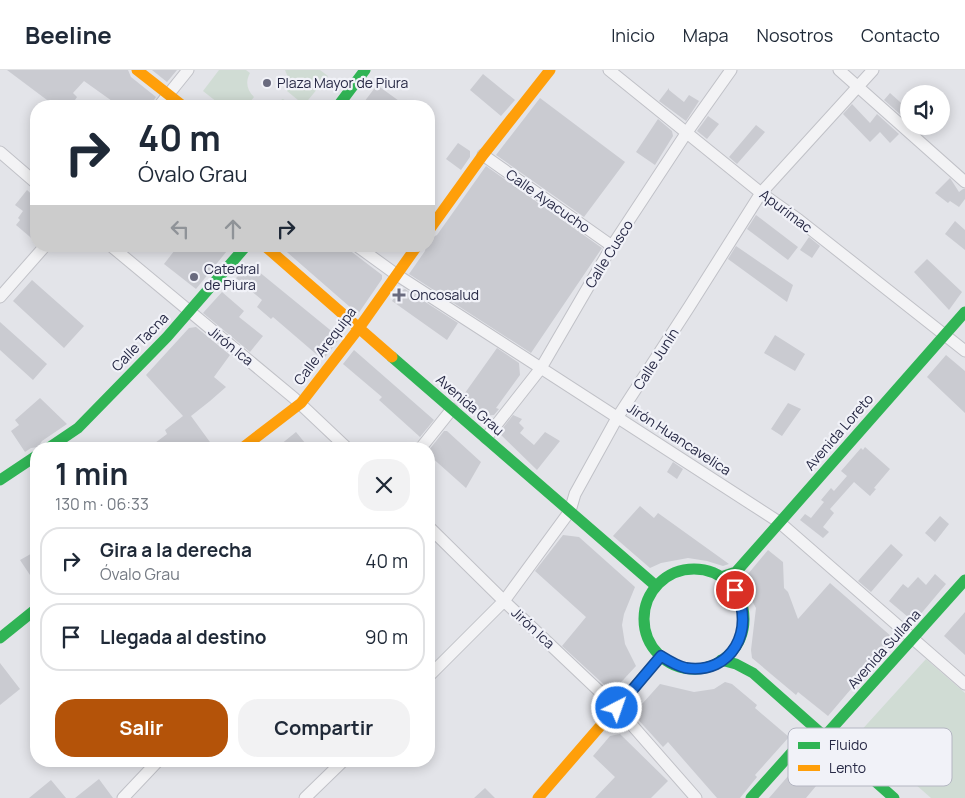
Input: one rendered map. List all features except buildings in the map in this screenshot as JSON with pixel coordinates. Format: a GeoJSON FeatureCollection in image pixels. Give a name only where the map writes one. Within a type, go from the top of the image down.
{"type":"FeatureCollection","features":[{"type":"Feature","properties":{"kind":"street"},"geometry":{"type":"LineString","coordinates":[[137,70],[176,100]]}},
{"type":"Feature","properties":{"kind":"street"},"geometry":{"type":"LineString","coordinates":[[164,100],[188,70]]}},
{"type":"Feature","properties":{"kind":"street"},"geometry":{"type":"LineString","coordinates":[[342,100],[365,70]]}},
{"type":"Feature","properties":{"kind":"street"},"geometry":{"type":"LineString","coordinates":[[435,222],[483,155],[550,70]]}},
{"type":"Feature","properties":{"kind":"street","name":"Apurímac"},"geometry":{"type":"LineString","coordinates":[[608,70],[761,193],[799,220],[965,351]]}},
{"type":"Feature","properties":{"kind":"street","name":"Calle Cusco"},"geometry":{"type":"LineString","coordinates":[[486,438],[541,368],[612,246],[687,132],[732,70]]}},
{"type":"Feature","properties":{"kind":"street"},"geometry":{"type":"LineString","coordinates":[[839,70],[965,182]]}},
{"type":"Feature","properties":{"kind":"street","name":"Calle Junín"},"geometry":{"type":"LineString","coordinates":[[435,670],[504,601],[570,512],[575,494],[617,418],[761,193],[873,70]]}},
{"type":"Feature","properties":{"kind":"street"},"geometry":{"type":"LineString","coordinates":[[0,152],[30,178]]}},
{"type":"Feature","properties":{"kind":"street","name":"Calle Ayacucho"},"geometry":{"type":"LineString","coordinates":[[483,155],[612,246]]}},
{"type":"Feature","properties":{"kind":"street"},"geometry":{"type":"LineString","coordinates":[[0,296],[39,252]]}},
{"type":"Feature","properties":{"kind":"street","name":"Jirón Ica"},"geometry":{"type":"LineString","coordinates":[[118,252],[301,403],[341,442]]}},
{"type":"Feature","properties":{"kind":"street","name":"Calle Tacna"},"geometry":{"type":"LineString","coordinates":[[57,442],[78,428],[167,337],[241,252]]}},
{"type":"Feature","properties":{"kind":"street","name":"Avenida Grau"},"geometry":{"type":"LineString","coordinates":[[272,252],[656,586]]}},
{"type":"Feature","properties":{"kind":"street","name":"Jirón Huancavelica"},"geometry":{"type":"LineString","coordinates":[[365,252],[397,275],[779,522],[965,684]]}},
{"type":"Feature","properties":{"kind":"street","name":"Calle Arequipa"},"geometry":{"type":"LineString","coordinates":[[250,442],[301,403],[359,328],[414,252]]}},
{"type":"Feature","properties":{"kind":"street","name":"Avenida Loreto"},"geometry":{"type":"LineString","coordinates":[[736,572],[965,312]]}},
{"type":"Feature","properties":{"kind":"street"},"geometry":{"type":"LineString","coordinates":[[426,442],[452,409]]}},
{"type":"Feature","properties":{"kind":"street"},"geometry":{"type":"LineString","coordinates":[[0,480],[30,460]]}},
{"type":"Feature","properties":{"kind":"street","name":"Jirón Ica"},"geometry":{"type":"LineString","coordinates":[[435,532],[504,601],[617,708],[696,798]]}},
{"type":"Feature","properties":{"kind":"street"},"geometry":{"type":"LineString","coordinates":[[694,569],[708,571],[720,577],[735,590],[743,611],[743,628],[738,644],[722,660],[704,667],[684,668],[661,656],[651,644],[645,630],[644,614],[648,599],[656,586],[667,577],[680,571],[694,569]]}},
{"type":"Feature","properties":{"kind":"street"},"geometry":{"type":"LineString","coordinates":[[720,577],[736,572],[735,590]]}},
{"type":"Feature","properties":{"kind":"street","name":"Avenida Sullana"},"geometry":{"type":"LineString","coordinates":[[832,728],[965,580]]}},
{"type":"Feature","properties":{"kind":"street"},"geometry":{"type":"LineString","coordinates":[[0,638],[30,614]]}},
{"type":"Feature","properties":{"kind":"street"},"geometry":{"type":"LineString","coordinates":[[738,644],[742,658],[753,673],[816,728]]}},
{"type":"Feature","properties":{"kind":"street"},"geometry":{"type":"LineString","coordinates":[[538,798],[661,656]]}},
{"type":"Feature","properties":{"kind":"street"},"geometry":{"type":"LineString","coordinates":[[722,660],[736,664],[753,673]]}},
{"type":"Feature","properties":{"kind":"street"},"geometry":{"type":"LineString","coordinates":[[751,798],[788,757]]}},
{"type":"Feature","properties":{"kind":"street"},"geometry":{"type":"LineString","coordinates":[[123,798],[152,767]]}},
{"type":"Feature","properties":{"kind":"street"},"geometry":{"type":"LineString","coordinates":[[304,798],[337,767]]}},
{"type":"Feature","properties":{"kind":"street"},"geometry":{"type":"LineString","coordinates":[[881,786],[894,798]]}},
{"type":"Feature","properties":{"kind":"shaded area"},"geometry":{"type":"Polygon","coordinates":[[[219,70],[246,70],[250,73],[248,86],[254,97],[252,100],[214,100],[203,91],[219,70]]]}},
{"type":"Feature","properties":{"kind":"shaded area"},"geometry":{"type":"Polygon","coordinates":[[[285,70],[320,70],[328,76],[308,100],[298,100],[287,91],[289,80],[285,70]]]}},
{"type":"Feature","properties":{"kind":"shaded area"},"geometry":{"type":"Polygon","coordinates":[[[926,659],[965,693],[965,798],[931,798],[917,786],[952,786],[952,728],[863,728],[926,659]]]}},
{"type":"Feature","properties":{"kind":"traffic: fast"},"geometry":{"type":"LineString","coordinates":[[342,100],[365,70]]}},
{"type":"Feature","properties":{"kind":"traffic: fast"},"geometry":{"type":"LineString","coordinates":[[57,442],[78,428],[167,337],[241,252]]}},
{"type":"Feature","properties":{"kind":"traffic: fast"},"geometry":{"type":"LineString","coordinates":[[721,577],[736,572],[965,312]]}},
{"type":"Feature","properties":{"kind":"traffic: fast"},"geometry":{"type":"LineString","coordinates":[[392,357],[656,586]]}},
{"type":"Feature","properties":{"kind":"traffic: fast"},"geometry":{"type":"LineString","coordinates":[[0,480],[30,460]]}},
{"type":"Feature","properties":{"kind":"traffic: fast"},"geometry":{"type":"LineString","coordinates":[[694,569],[713,573],[729,584],[740,600],[744,619],[740,638],[729,654],[713,665],[694,669],[675,665],[659,654],[648,638],[644,619],[648,600],[659,584],[675,573],[694,569]]}},
{"type":"Feature","properties":{"kind":"traffic: fast"},"geometry":{"type":"LineString","coordinates":[[832,728],[965,580]]}},
{"type":"Feature","properties":{"kind":"traffic: fast"},"geometry":{"type":"LineString","coordinates":[[0,638],[30,614]]}},
{"type":"Feature","properties":{"kind":"traffic: fast"},"geometry":{"type":"LineString","coordinates":[[721,660],[736,664],[753,673],[815,728]]}},
{"type":"Feature","properties":{"kind":"traffic: fast"},"geometry":{"type":"LineString","coordinates":[[751,798],[788,757]]}},
{"type":"Feature","properties":{"kind":"traffic: fast"},"geometry":{"type":"LineString","coordinates":[[880,786],[894,798]]}},
{"type":"Feature","properties":{"kind":"traffic: slow"},"geometry":{"type":"LineString","coordinates":[[137,70],[175,100]]}},
{"type":"Feature","properties":{"kind":"traffic: slow"},"geometry":{"type":"LineString","coordinates":[[435,222],[483,155],[550,70]]}},
{"type":"Feature","properties":{"kind":"traffic: slow"},"geometry":{"type":"LineString","coordinates":[[272,252],[392,357]]}},
{"type":"Feature","properties":{"kind":"traffic: slow"},"geometry":{"type":"LineString","coordinates":[[250,442],[301,403],[359,328],[413,252]]}},
{"type":"Feature","properties":{"kind":"traffic: slow"},"geometry":{"type":"LineString","coordinates":[[538,798],[661,656]]}},
{"type":"Feature","properties":{"kind":"place","name":"Plaza Mayor de Piura"},"geometry":{"type":"Point","coordinates":[267,83]}},
{"type":"Feature","properties":{"kind":"place","name":"Catedral de Piura"},"geometry":{"type":"Point","coordinates":[194,277]}},
{"type":"Feature","properties":{"kind":"place","name":"Oncosalud"},"geometry":{"type":"Point","coordinates":[399,295]}},
{"type":"Feature","properties":{"kind":"route"},"geometry":{"type":"LineString","coordinates":[[617,708],[661,656],[684,668],[697,668],[710,666],[731,653],[738,644],[744,622],[740,600],[735,590]]}}]}
